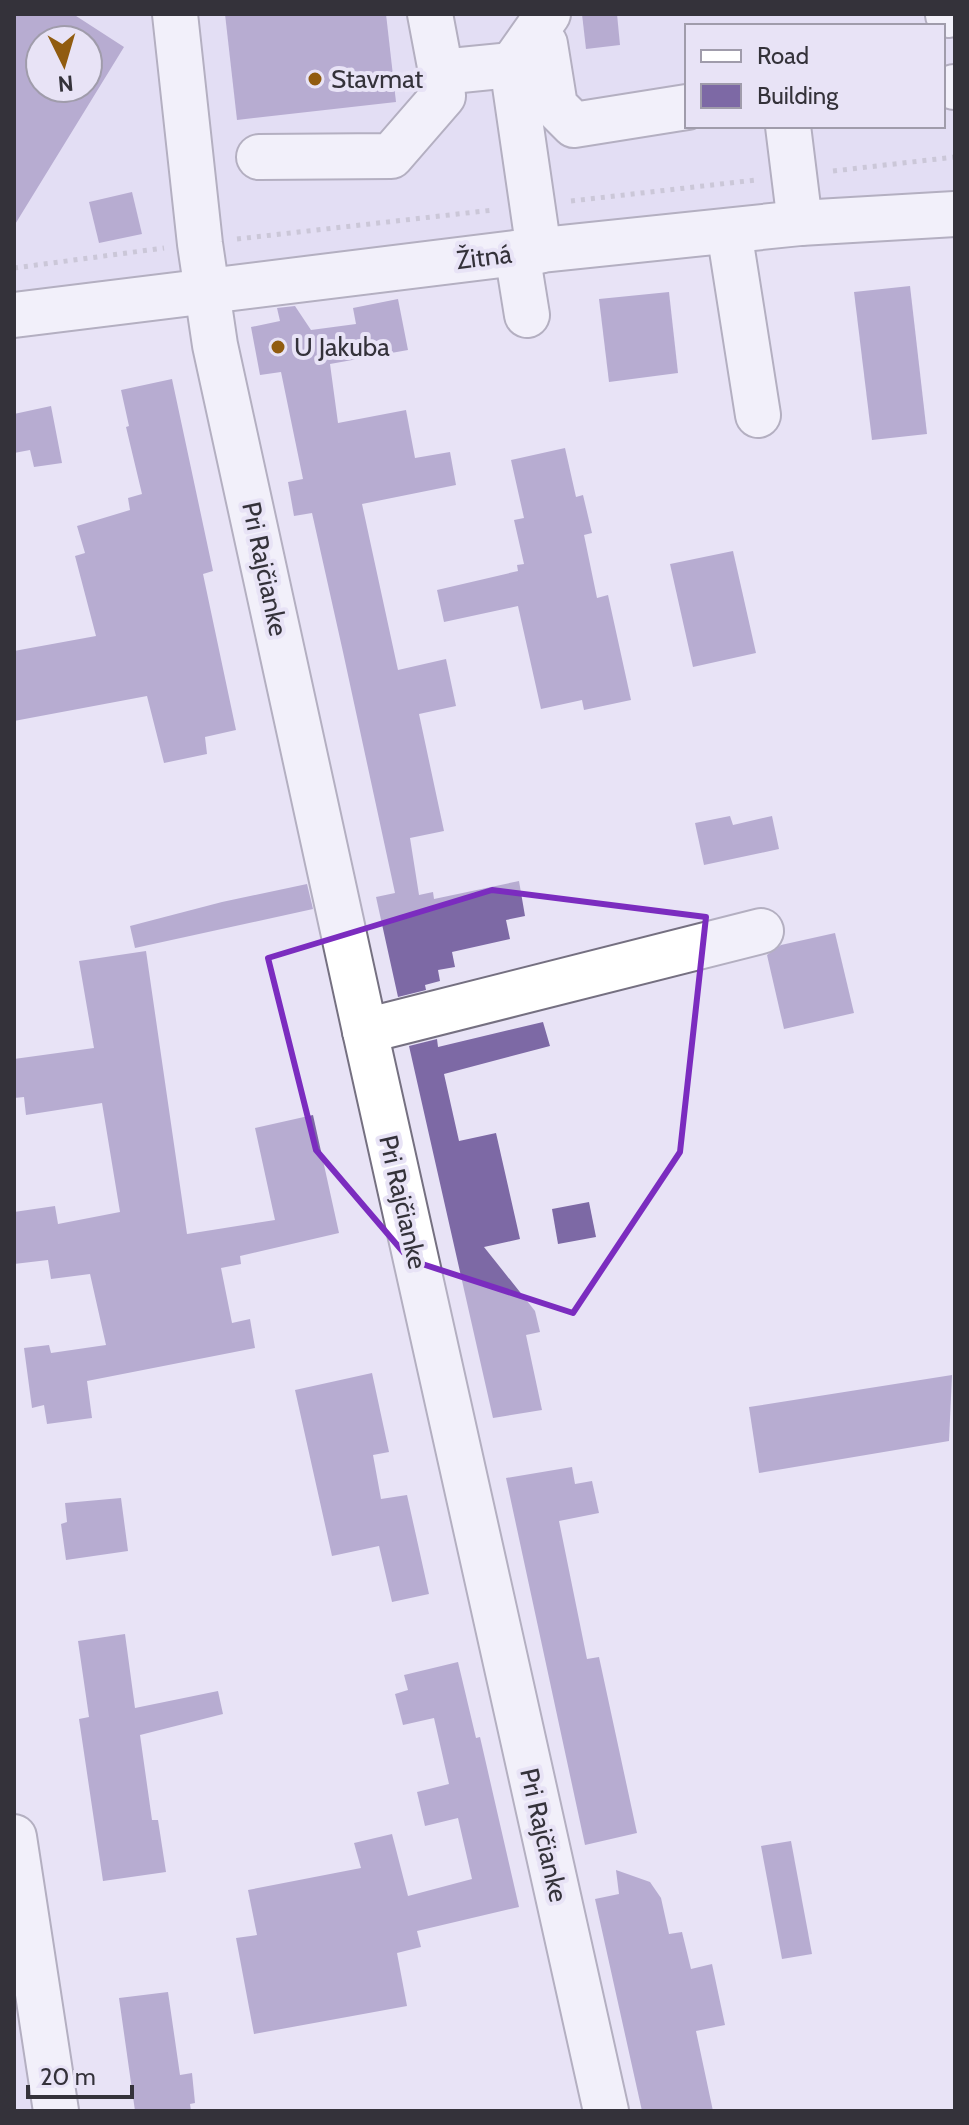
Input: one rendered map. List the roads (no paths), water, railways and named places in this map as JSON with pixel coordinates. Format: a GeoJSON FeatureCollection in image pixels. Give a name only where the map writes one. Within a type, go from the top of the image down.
{"type":"FeatureCollection","features":[{"type":"Feature","properties":{"kind":"street","name":"Pri Rajčianke"},"geometry":{"type":"LineString","coordinates":[[175,14],[200,244],[215,345],[606,2111]]}},
{"type":"Feature","properties":{"kind":"street"},"geometry":{"type":"LineString","coordinates":[[259,157],[391,156],[443,96],[430,14]]}},
{"type":"Feature","properties":{"kind":"street"},"geometry":{"type":"LineString","coordinates":[[441,72],[531,38],[545,44],[555,106],[574,125],[685,107]]}},
{"type":"Feature","properties":{"kind":"street"},"geometry":{"type":"LineString","coordinates":[[527,315],[532,205],[531,38]]}},
{"type":"Feature","properties":{"kind":"street"},"geometry":{"type":"LineString","coordinates":[[788,128],[800,223]]}},
{"type":"Feature","properties":{"kind":"street","name":"Žitná"},"geometry":{"type":"LineString","coordinates":[[14,315],[528,252],[800,223],[955,214]]}},
{"type":"Feature","properties":{"kind":"street"},"geometry":{"type":"LineString","coordinates":[[729,231],[758,415]]}},
{"type":"Feature","properties":{"kind":"street"},"geometry":{"type":"LineString","coordinates":[[365,1031],[761,931]]}},
{"type":"Feature","properties":{"kind":"street"},"geometry":{"type":"LineString","coordinates":[[14,1837],[56,2111]]}},
{"type":"Feature","properties":{"kind":"place","name":"Stavmat"},"geometry":{"type":"Point","coordinates":[315,79]}},
{"type":"Feature","properties":{"kind":"place","name":"U Jakuba"},"geometry":{"type":"Point","coordinates":[278,347]}}]}
